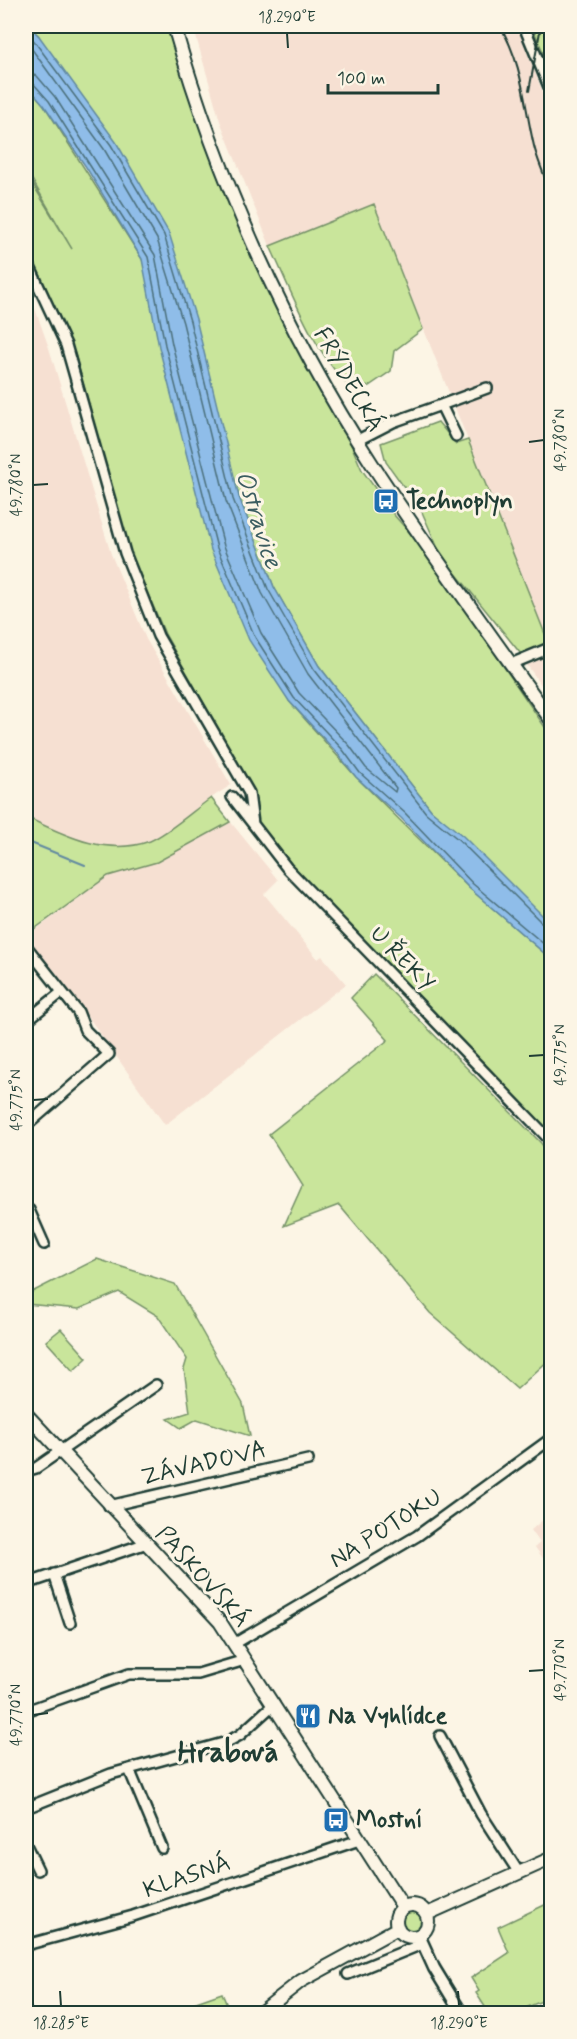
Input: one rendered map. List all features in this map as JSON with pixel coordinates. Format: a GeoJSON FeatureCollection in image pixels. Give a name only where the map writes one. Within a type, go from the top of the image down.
{"type":"FeatureCollection","features":[{"type":"Feature","properties":{"kind":"main road","name":"FRÝDECKÁ"},"geometry":{"type":"LineString","coordinates":[[174,26],[195,100],[253,243],[295,329],[358,440],[552,721]]}},
{"type":"Feature","properties":{"kind":"main road","name":"PASKOVSKÁ"},"geometry":{"type":"LineString","coordinates":[[26,1414],[144,1544],[215,1616],[274,1704],[403,1907]]}},
{"type":"Feature","properties":{"kind":"main road"},"geometry":{"type":"LineString","coordinates":[[427,1914],[552,1858]]}},
{"type":"Feature","properties":{"kind":"main road"},"geometry":{"type":"LineString","coordinates":[[418,1905],[427,1914],[427,1926],[421,1940],[408,1936],[398,1928],[396,1916],[403,1907],[418,1905]]}},
{"type":"Feature","properties":{"kind":"main road"},"geometry":{"type":"LineString","coordinates":[[259,2013],[311,1975],[398,1928]]}},
{"type":"Feature","properties":{"kind":"street"},"geometry":{"type":"LineString","coordinates":[[524,26],[552,94]]}},
{"type":"Feature","properties":{"kind":"street"},"geometry":{"type":"LineString","coordinates":[[26,259],[66,345],[125,553],[153,626],[249,793],[253,824]]}},
{"type":"Feature","properties":{"kind":"street"},"geometry":{"type":"LineString","coordinates":[[358,440],[393,422],[487,388]]}},
{"type":"Feature","properties":{"kind":"street"},"geometry":{"type":"LineString","coordinates":[[441,405],[456,436]]}},
{"type":"Feature","properties":{"kind":"street"},"geometry":{"type":"LineString","coordinates":[[511,664],[552,647]]}},
{"type":"Feature","properties":{"kind":"street","name":"U ŘEKY"},"geometry":{"type":"LineString","coordinates":[[232,797],[286,868],[552,1142]]}},
{"type":"Feature","properties":{"kind":"street"},"geometry":{"type":"LineString","coordinates":[[26,946],[78,1012],[85,1030],[109,1054],[26,1126]]}},
{"type":"Feature","properties":{"kind":"street"},"geometry":{"type":"LineString","coordinates":[[26,1020],[62,992]]}},
{"type":"Feature","properties":{"kind":"street"},"geometry":{"type":"LineString","coordinates":[[26,1212],[29,1210],[44,1244]]}},
{"type":"Feature","properties":{"kind":"street"},"geometry":{"type":"LineString","coordinates":[[26,1471],[36,1468],[156,1385]]}},
{"type":"Feature","properties":{"kind":"street","name":"NA POTOKU"},"geometry":{"type":"LineString","coordinates":[[234,1644],[417,1536],[552,1438]]}},
{"type":"Feature","properties":{"kind":"street","name":"ZÁVADOVA"},"geometry":{"type":"LineString","coordinates":[[109,1506],[308,1460]]}},
{"type":"Feature","properties":{"kind":"street"},"geometry":{"type":"LineString","coordinates":[[26,1584],[144,1544]]}},
{"type":"Feature","properties":{"kind":"street"},"geometry":{"type":"LineString","coordinates":[[54,1574],[70,1623]]}},
{"type":"Feature","properties":{"kind":"street"},"geometry":{"type":"LineString","coordinates":[[26,1711],[129,1674],[198,1674],[245,1660]]}},
{"type":"Feature","properties":{"kind":"street"},"geometry":{"type":"LineString","coordinates":[[26,1808],[76,1786],[233,1739],[274,1704]]}},
{"type":"Feature","properties":{"kind":"street"},"geometry":{"type":"LineString","coordinates":[[440,1736],[481,1814],[519,1873]]}},
{"type":"Feature","properties":{"kind":"street"},"geometry":{"type":"LineString","coordinates":[[129,1769],[162,1848]]}},
{"type":"Feature","properties":{"kind":"street","name":"KLASNÁ"},"geometry":{"type":"LineString","coordinates":[[26,1945],[133,1916],[359,1840]]}},
{"type":"Feature","properties":{"kind":"street"},"geometry":{"type":"LineString","coordinates":[[26,1845],[38,1870]]}},
{"type":"Feature","properties":{"kind":"street"},"geometry":{"type":"LineString","coordinates":[[348,1974],[421,1940],[460,2011],[446,2013]]}},
{"type":"Feature","properties":{"kind":"shaded area"},"geometry":{"type":"Polygon","coordinates":[[[193,26],[517,26],[551,114],[551,643],[549,644],[374,204],[270,246],[220,121],[193,26]]]}},
{"type":"Feature","properties":{"kind":"shaded area"},"geometry":{"type":"Polygon","coordinates":[[[26,283],[49,348],[111,554],[146,639],[231,785],[211,798],[278,880],[264,894],[318,959],[322,956],[346,984],[165,1125],[92,1022],[26,937],[108,876],[26,836],[26,283]]]}},
{"type":"Feature","properties":{"kind":"shaded area"},"geometry":{"type":"Polygon","coordinates":[[[551,651],[551,699],[525,662],[551,651]]]}},
{"type":"Feature","properties":{"kind":"shaded area"},"geometry":{"type":"Polygon","coordinates":[[[551,1513],[551,1570],[535,1547],[540,1543],[531,1530],[551,1513]]]}},
{"type":"Feature","properties":{"kind":"green space"},"geometry":{"type":"Polygon","coordinates":[[[29,26],[170,26],[251,254],[349,440],[362,470],[394,515],[423,548],[551,736],[551,924],[431,810],[319,666],[274,587],[239,497],[214,401],[39,36],[29,26]]]}},
{"type":"Feature","properties":{"kind":"green space"},"geometry":{"type":"Polygon","coordinates":[[[532,26],[547,26],[545,34],[551,51],[551,71],[532,26]]]}},
{"type":"Feature","properties":{"kind":"green space"},"geometry":{"type":"Polygon","coordinates":[[[26,84],[44,105],[142,259],[289,701],[356,777],[469,888],[551,959],[551,1142],[253,824],[256,814],[240,786],[244,774],[165,634],[129,549],[75,354],[26,242],[26,173],[72,249],[26,169],[26,84]]]}},
{"type":"Feature","properties":{"kind":"green space"},"geometry":{"type":"Polygon","coordinates":[[[374,204],[423,329],[394,351],[391,371],[369,386],[349,387],[324,356],[270,246],[374,204]]]}},
{"type":"Feature","properties":{"kind":"green space"},"geometry":{"type":"Polygon","coordinates":[[[438,422],[456,444],[468,440],[549,644],[521,654],[441,555],[422,512],[386,462],[381,443],[438,422]]]}},
{"type":"Feature","properties":{"kind":"green space"},"geometry":{"type":"Polygon","coordinates":[[[211,798],[230,822],[157,862],[108,876],[26,935],[26,817],[70,837],[117,847],[150,841],[173,827],[211,798]]]}},
{"type":"Feature","properties":{"kind":"green space"},"geometry":{"type":"Polygon","coordinates":[[[374,974],[541,1143],[551,1157],[551,1358],[517,1389],[430,1313],[339,1205],[284,1226],[302,1186],[269,1134],[388,1040],[351,998],[374,974]]]}},
{"type":"Feature","properties":{"kind":"green space"},"geometry":{"type":"Polygon","coordinates":[[[97,1259],[175,1284],[243,1404],[250,1436],[197,1419],[181,1428],[168,1419],[190,1412],[184,1369],[187,1359],[158,1316],[119,1292],[79,1309],[26,1304],[26,1295],[97,1259]]]}},
{"type":"Feature","properties":{"kind":"green space"},"geometry":{"type":"Polygon","coordinates":[[[61,1329],[87,1358],[73,1371],[46,1341],[61,1329]]]}},
{"type":"Feature","properties":{"kind":"green space"},"geometry":{"type":"Polygon","coordinates":[[[551,1902],[551,1997],[514,2013],[489,2013],[476,1993],[479,1991],[471,1978],[509,1953],[498,1927],[551,1902]]]}},
{"type":"Feature","properties":{"kind":"green space"},"geometry":{"type":"Polygon","coordinates":[[[412,1910],[420,1913],[423,1921],[420,1929],[412,1932],[404,1929],[401,1921],[404,1913],[412,1910]]]}},
{"type":"Feature","properties":{"kind":"green space"},"geometry":{"type":"Polygon","coordinates":[[[222,1993],[230,2013],[165,2013],[222,1993]]]}},
{"type":"Feature","properties":{"kind":"water"},"geometry":{"type":"Polygon","coordinates":[[[26,26],[29,26],[39,36],[116,142],[169,233],[196,319],[239,497],[274,587],[319,666],[431,810],[463,836],[551,924],[551,959],[469,888],[401,818],[356,777],[289,701],[249,640],[211,550],[159,347],[142,259],[86,167],[44,105],[26,84],[26,26]]]}},
{"type":"Feature","properties":{"kind":"waterway"},"geometry":{"type":"LineString","coordinates":[[26,841],[85,865]]}},
{"type":"Feature","properties":{"kind":"waterway"},"geometry":{"type":"LineString","coordinates":[[26,1998],[34,2014]]}},
{"type":"Feature","properties":{"kind":"railway"},"geometry":{"type":"LineString","coordinates":[[500,26],[514,55],[534,146],[552,194]]}},
{"type":"Feature","properties":{"kind":"railway"},"geometry":{"type":"LineString","coordinates":[[529,91],[541,26]]}},
{"type":"Feature","properties":{"kind":"place","name":"Technoplyn"},"geometry":{"type":"Point","coordinates":[386,501]}},
{"type":"Feature","properties":{"kind":"place","name":"Na Vyhlídce"},"geometry":{"type":"Point","coordinates":[308,1716]}},
{"type":"Feature","properties":{"kind":"place","name":"Mostní"},"geometry":{"type":"Point","coordinates":[336,1820]}},
{"type":"Feature","properties":{"kind":"district","name":"Hrabová"},"geometry":{"type":"Point","coordinates":[228,1752]}},
{"type":"Feature","properties":{"kind":"water label","name":"Ostravice"},"geometry":{"type":"Point","coordinates":[258,520]}}]}
